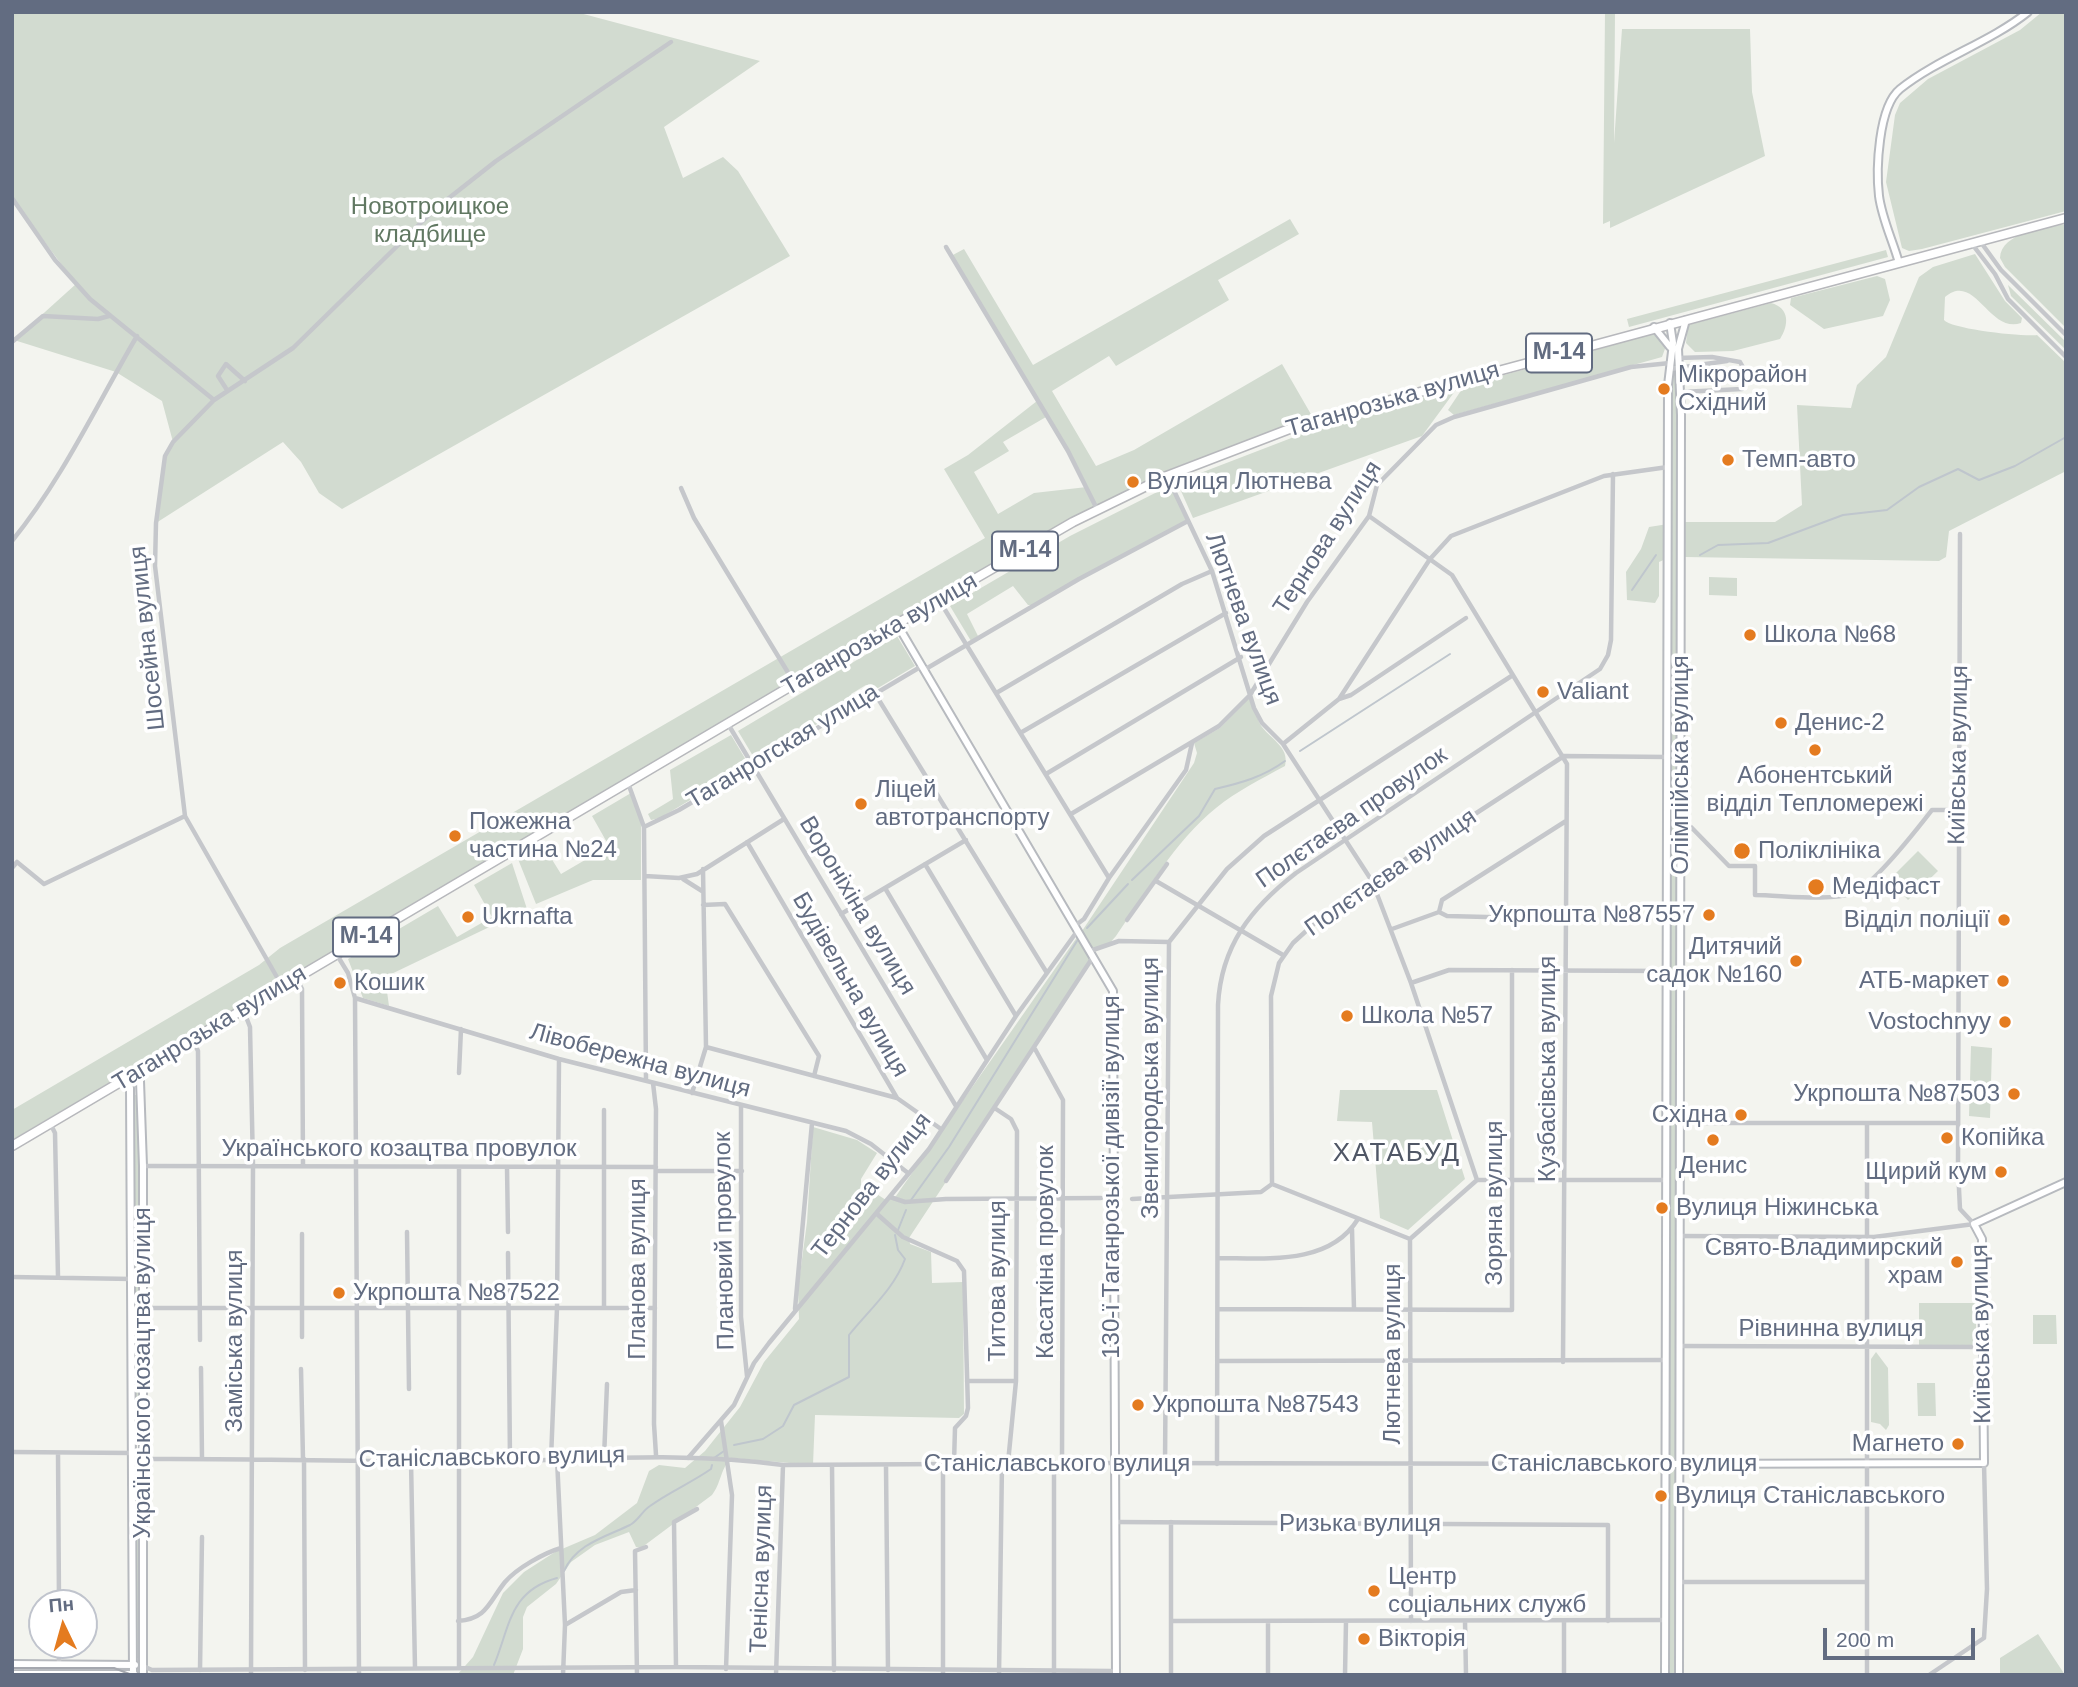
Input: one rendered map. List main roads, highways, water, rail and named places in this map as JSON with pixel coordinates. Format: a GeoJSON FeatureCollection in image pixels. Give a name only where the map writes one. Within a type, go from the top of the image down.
{"type":"FeatureCollection","features":[{"type":"Feature","properties":{"kind":"highway","name":"Таганрозька вулиця"},"geometry":{"type":"LineString","coordinates":[[12,1146],[282,986],[298,982],[336,954],[897,624],[1097,509],[1167,476],[1305,423],[2066,218]]}},
{"type":"Feature","properties":{"kind":"waterway"},"geometry":{"type":"LineString","coordinates":[[1700,555],[1718,545],[1768,543],[1843,515],[1887,510],[1919,487],[1958,469],[1979,480],[2015,466],[2066,437]]}},
{"type":"Feature","properties":{"kind":"waterway"},"geometry":{"type":"LineString","coordinates":[[1632,590],[1656,555]]}},
{"type":"Feature","properties":{"kind":"waterway"},"geometry":{"type":"LineString","coordinates":[[1300,751],[1450,654]]}},
{"type":"Feature","properties":{"kind":"waterway"},"geometry":{"type":"LineString","coordinates":[[1132,880],[1199,816],[1215,789],[1252,779],[1285,761]]}},
{"type":"Feature","properties":{"kind":"waterway"},"geometry":{"type":"LineString","coordinates":[[1087,928],[1128,884]]}},
{"type":"Feature","properties":{"kind":"waterway"},"geometry":{"type":"LineString","coordinates":[[911,1200],[949,1147],[1077,941]]}},
{"type":"Feature","properties":{"kind":"waterway"},"geometry":{"type":"LineString","coordinates":[[898,1230],[906,1210]]}},
{"type":"Feature","properties":{"kind":"waterway"},"geometry":{"type":"LineString","coordinates":[[734,1445],[763,1439],[783,1426],[794,1405],[849,1377],[849,1335],[888,1290],[905,1259],[898,1250],[895,1235]]}},
{"type":"Feature","properties":{"kind":"waterway"},"geometry":{"type":"LineString","coordinates":[[714,1458],[724,1451]]}},
{"type":"Feature","properties":{"kind":"waterway"},"geometry":{"type":"LineString","coordinates":[[564,1571],[569,1562],[584,1548],[630,1525],[650,1506],[711,1469],[712,1465]]}},
{"type":"Feature","properties":{"kind":"waterway"},"geometry":{"type":"LineString","coordinates":[[494,1665],[508,1624],[520,1601],[541,1584],[557,1578]]}},
{"type":"Feature","properties":{"kind":"tram line"},"geometry":{"type":"LineString","coordinates":[[12,1668],[114,1668],[132,1675]]}},
{"type":"Feature","properties":{"kind":"place","name":"Мікрорайон Східний"},"geometry":{"type":"Point","coordinates":[1664,389]}},
{"type":"Feature","properties":{"kind":"place","name":"Темп-авто"},"geometry":{"type":"Point","coordinates":[1728,460]}},
{"type":"Feature","properties":{"kind":"place","name":"Вулиця Лютнева"},"geometry":{"type":"Point","coordinates":[1133,482]}},
{"type":"Feature","properties":{"kind":"place","name":"Школа №68"},"geometry":{"type":"Point","coordinates":[1750,635]}},
{"type":"Feature","properties":{"kind":"place","name":"Valiant"},"geometry":{"type":"Point","coordinates":[1543,692]}},
{"type":"Feature","properties":{"kind":"place","name":"Денис-2"},"geometry":{"type":"Point","coordinates":[1781,723]}},
{"type":"Feature","properties":{"kind":"place","name":"Абонентський відділ Тепломережі"},"geometry":{"type":"Point","coordinates":[1815,750]}},
{"type":"Feature","properties":{"kind":"place","name":"Ліцей автотранспорту"},"geometry":{"type":"Point","coordinates":[861,804]}},
{"type":"Feature","properties":{"kind":"place","name":"Пожежна частина №24"},"geometry":{"type":"Point","coordinates":[455,836]}},
{"type":"Feature","properties":{"kind":"place","name":"Поліклініка"},"geometry":{"type":"Point","coordinates":[1742,851]}},
{"type":"Feature","properties":{"kind":"place","name":"Медіфаст"},"geometry":{"type":"Point","coordinates":[1816,887]}},
{"type":"Feature","properties":{"kind":"place","name":"Укрпошта №87557"},"geometry":{"type":"Point","coordinates":[1709,915]}},
{"type":"Feature","properties":{"kind":"place","name":"Ukrnafta"},"geometry":{"type":"Point","coordinates":[468,917]}},
{"type":"Feature","properties":{"kind":"place","name":"Відділ поліції"},"geometry":{"type":"Point","coordinates":[2004,920]}},
{"type":"Feature","properties":{"kind":"place","name":"Дитячий садок №160"},"geometry":{"type":"Point","coordinates":[1796,961]}},
{"type":"Feature","properties":{"kind":"place","name":"АТБ-маркет"},"geometry":{"type":"Point","coordinates":[2003,981]}},
{"type":"Feature","properties":{"kind":"place","name":"Кошик"},"geometry":{"type":"Point","coordinates":[340,983]}},
{"type":"Feature","properties":{"kind":"place","name":"Школа №57"},"geometry":{"type":"Point","coordinates":[1347,1016]}},
{"type":"Feature","properties":{"kind":"place","name":"Vostochnyy"},"geometry":{"type":"Point","coordinates":[2005,1022]}},
{"type":"Feature","properties":{"kind":"place","name":"Укрпошта №87503"},"geometry":{"type":"Point","coordinates":[2014,1094]}},
{"type":"Feature","properties":{"kind":"place","name":"Східна"},"geometry":{"type":"Point","coordinates":[1741,1115]}},
{"type":"Feature","properties":{"kind":"place","name":"Копійка"},"geometry":{"type":"Point","coordinates":[1947,1138]}},
{"type":"Feature","properties":{"kind":"place","name":"Денис"},"geometry":{"type":"Point","coordinates":[1713,1140]}},
{"type":"Feature","properties":{"kind":"place","name":"Щирий кум"},"geometry":{"type":"Point","coordinates":[2001,1172]}},
{"type":"Feature","properties":{"kind":"place","name":"Вулиця Ніжинська"},"geometry":{"type":"Point","coordinates":[1662,1208]}},
{"type":"Feature","properties":{"kind":"place","name":"Свято-Владимирский храм"},"geometry":{"type":"Point","coordinates":[1957,1262]}},
{"type":"Feature","properties":{"kind":"place","name":"Укрпошта №87522"},"geometry":{"type":"Point","coordinates":[339,1293]}},
{"type":"Feature","properties":{"kind":"place","name":"Укрпошта №87543"},"geometry":{"type":"Point","coordinates":[1138,1405]}},
{"type":"Feature","properties":{"kind":"place","name":"Магнето"},"geometry":{"type":"Point","coordinates":[1958,1444]}},
{"type":"Feature","properties":{"kind":"place","name":"Вулиця Станіславського"},"geometry":{"type":"Point","coordinates":[1661,1496]}},
{"type":"Feature","properties":{"kind":"place","name":"Центр соціальних служб"},"geometry":{"type":"Point","coordinates":[1374,1591]}},
{"type":"Feature","properties":{"kind":"place","name":"Вікторія"},"geometry":{"type":"Point","coordinates":[1364,1639]}},
{"type":"Feature","properties":{"kind":"district","name":"ХАТАБУД"},"geometry":{"type":"Point","coordinates":[1397,1154]}},
{"type":"Feature","properties":{"kind":"park label","name":"Новотроицкое кладбище"},"geometry":{"type":"Point","coordinates":[430,221]}}]}
